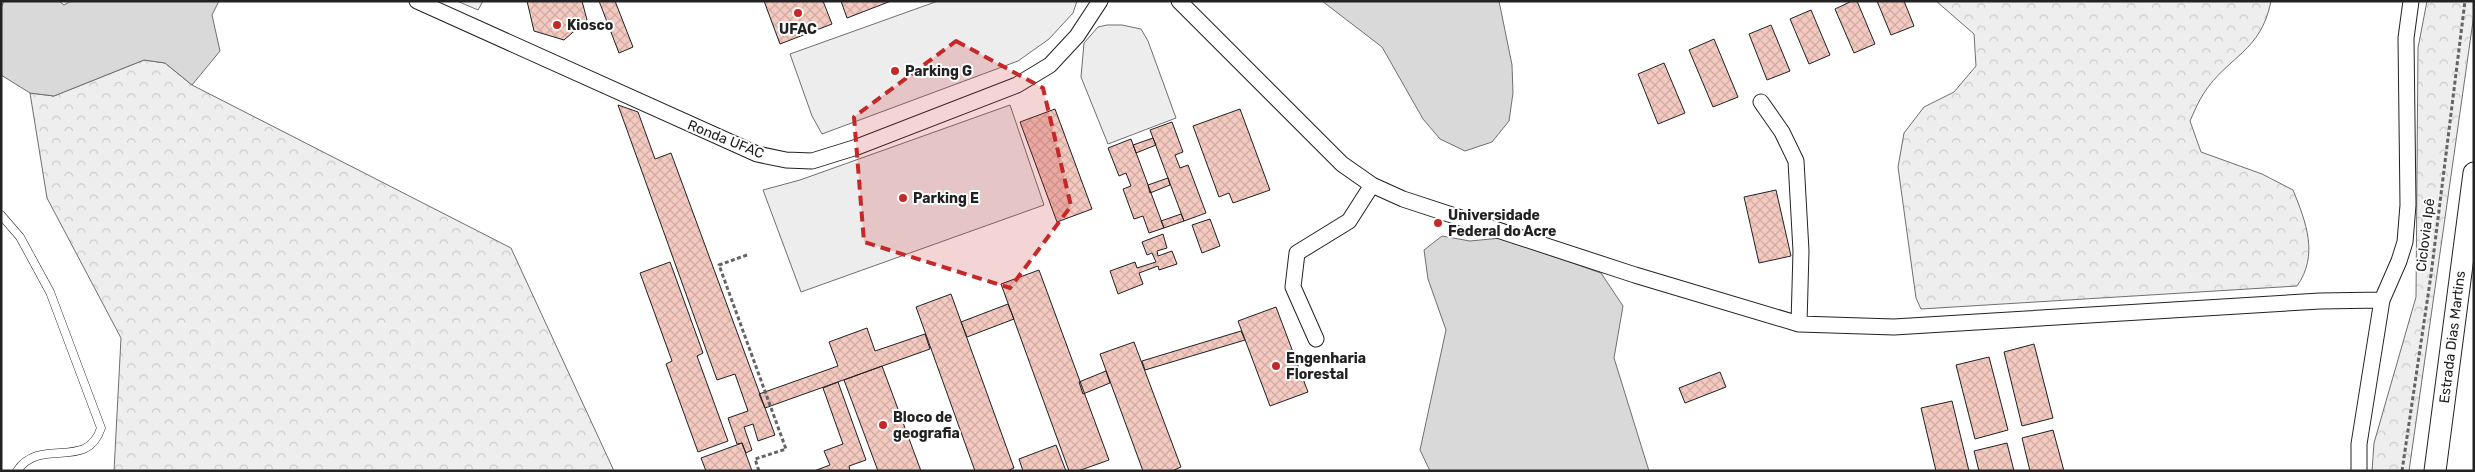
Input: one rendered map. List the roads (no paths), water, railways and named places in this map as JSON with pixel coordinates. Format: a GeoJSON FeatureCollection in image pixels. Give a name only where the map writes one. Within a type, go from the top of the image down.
{"type":"FeatureCollection","features":[{"type":"Feature","properties":{"kind":"street","name":"Ronda UFAC"},"geometry":{"type":"LineString","coordinates":[[417,1],[757,154],[786,160],[812,160],[857,147],[1017,85],[1050,65],[1077,36],[1100,1]]}},
{"type":"Feature","properties":{"kind":"street"},"geometry":{"type":"LineString","coordinates":[[1179,1],[1342,164],[1372,185],[1402,199],[1626,272],[1799,324],[1894,327],[2310,301],[2382,300]]}},
{"type":"Feature","properties":{"kind":"street"},"geometry":{"type":"LineString","coordinates":[[2358,471],[2359,444],[2382,300],[2399,261],[2404,242],[2408,205],[2406,38],[2411,1]]}},
{"type":"Feature","properties":{"kind":"street"},"geometry":{"type":"LineString","coordinates":[[1761,102],[1782,132],[1796,161],[1801,251],[1799,324]]}},
{"type":"Feature","properties":{"kind":"street","name":"Estrada Dias Martins"},"geometry":{"type":"LineString","coordinates":[[2435,471],[2474,173]]}},
{"type":"Feature","properties":{"kind":"street"},"geometry":{"type":"LineString","coordinates":[[1316,339],[1293,287],[1297,253],[1349,220],[1372,185]]}},
{"type":"Feature","properties":{"kind":"lane"},"geometry":{"type":"LineString","coordinates":[[1,215],[20,238],[50,292],[101,428],[97,441],[87,451],[75,456],[32,457],[22,463],[17,471]]}},
{"type":"Feature","properties":{"kind":"place","name":"UFAC"},"geometry":{"type":"Point","coordinates":[798,13]}},
{"type":"Feature","properties":{"kind":"place","name":"Kiosco"},"geometry":{"type":"Point","coordinates":[557,25]}},
{"type":"Feature","properties":{"kind":"place","name":"Parking G"},"geometry":{"type":"Point","coordinates":[895,71]}},
{"type":"Feature","properties":{"kind":"place","name":"Parking E"},"geometry":{"type":"Point","coordinates":[903,198]}},
{"type":"Feature","properties":{"kind":"place","name":"Universidade Federal do Acre"},"geometry":{"type":"Point","coordinates":[1438,223]}},
{"type":"Feature","properties":{"kind":"place","name":"Engenharia Florestal"},"geometry":{"type":"Point","coordinates":[1276,366]}},
{"type":"Feature","properties":{"kind":"place","name":"Bloco de geografia"},"geometry":{"type":"Point","coordinates":[883,425]}}]}
